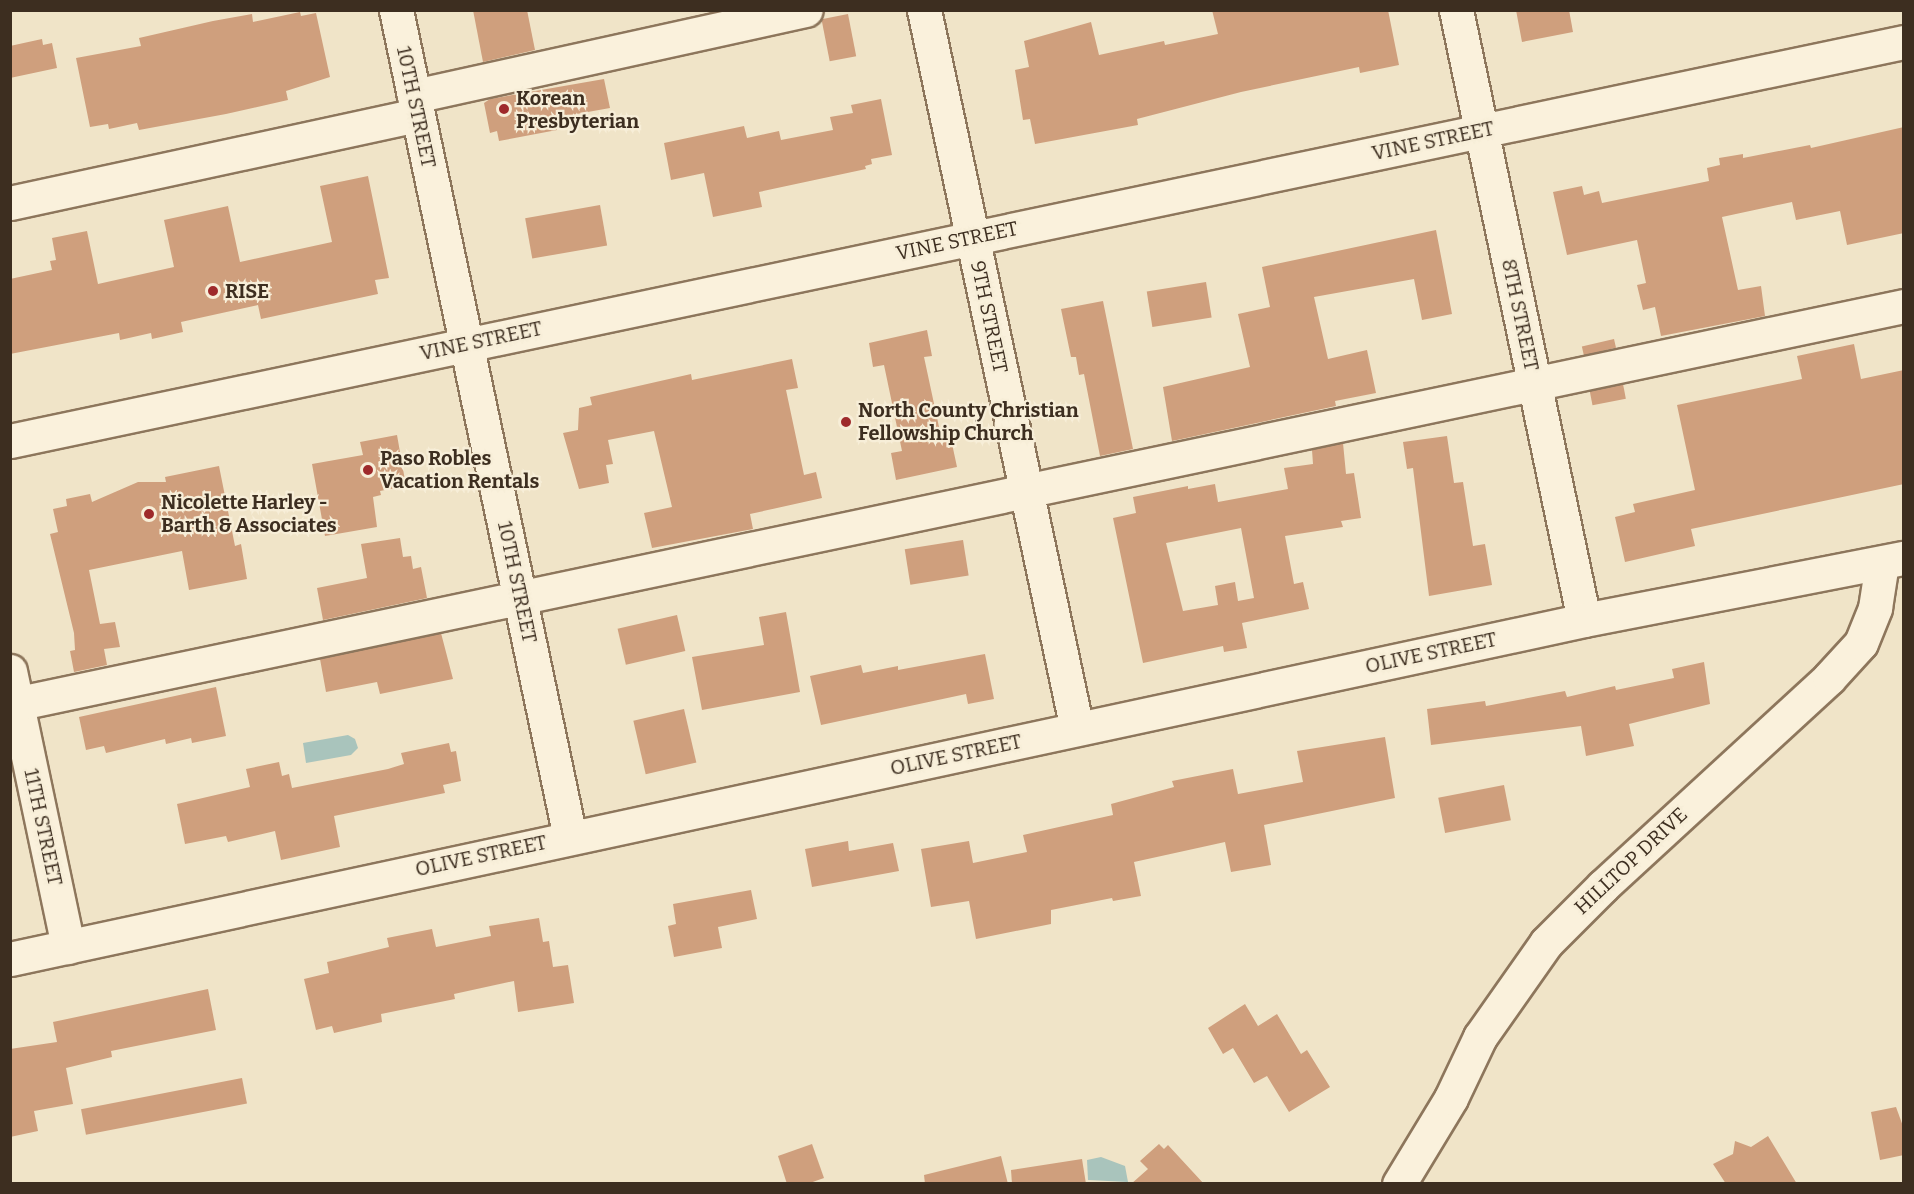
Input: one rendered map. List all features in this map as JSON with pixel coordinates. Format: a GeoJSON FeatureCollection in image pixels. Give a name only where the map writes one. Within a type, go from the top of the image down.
{"type":"FeatureCollection","features":[{"type":"Feature","properties":{"kind":"street","name":"10TH STREET"},"geometry":{"type":"LineString","coordinates":[[396,10],[570,837]]}},
{"type":"Feature","properties":{"kind":"street"},"geometry":{"type":"LineString","coordinates":[[10,203],[806,10]]}},
{"type":"Feature","properties":{"kind":"street","name":"9TH STREET"},"geometry":{"type":"LineString","coordinates":[[924,10],[1077,729]]}},
{"type":"Feature","properties":{"kind":"street","name":"8TH STREET"},"geometry":{"type":"LineString","coordinates":[[1456,10],[1584,620]]}},
{"type":"Feature","properties":{"kind":"street","name":"VINE STREET"},"geometry":{"type":"LineString","coordinates":[[10,441],[1904,42]]}},
{"type":"Feature","properties":{"kind":"street"},"geometry":{"type":"LineString","coordinates":[[14,705],[519,596],[1904,306]]}},
{"type":"Feature","properties":{"kind":"street","name":"OLIVE STREET"},"geometry":{"type":"LineString","coordinates":[[10,959],[1584,620],[1893,560]]}},
{"type":"Feature","properties":{"kind":"street","name":"HILLTOP DRIVE"},"geometry":{"type":"LineString","coordinates":[[1399,1184],[1451,1098],[1480,1037],[1546,943],[1603,886],[1829,678],[1861,644],[1893,560]]}},
{"type":"Feature","properties":{"kind":"street","name":"11TH STREET"},"geometry":{"type":"LineString","coordinates":[[10,671],[14,705],[68,947]]}},
{"type":"Feature","properties":{"kind":"water"},"geometry":{"type":"Polygon","coordinates":[[[348,735],[355,739],[358,748],[351,755],[306,763],[303,743],[348,735]]]}},
{"type":"Feature","properties":{"kind":"water"},"geometry":{"type":"Polygon","coordinates":[[[1101,1157],[1125,1166],[1128,1182],[1088,1180],[1087,1160],[1101,1157]]]}},
{"type":"Feature","properties":{"kind":"building"},"geometry":{"type":"Polygon","coordinates":[[[473,10],[527,10],[535,50],[483,62],[473,10]]]}},
{"type":"Feature","properties":{"kind":"building"},"geometry":{"type":"Polygon","coordinates":[[[1212,10],[1388,10],[1399,65],[1360,73],[1359,67],[1241,92],[1137,119],[1138,125],[1035,144],[1030,119],[1023,120],[1015,70],[1029,67],[1024,41],[1091,22],[1099,55],[1164,41],[1165,45],[1218,34],[1212,10]]]}},
{"type":"Feature","properties":{"kind":"building"},"geometry":{"type":"Polygon","coordinates":[[[1516,10],[1569,10],[1573,32],[1522,42],[1516,10]]]}},
{"type":"Feature","properties":{"kind":"building"},"geometry":{"type":"Polygon","coordinates":[[[300,12],[301,16],[316,13],[330,77],[286,91],[288,100],[139,130],[137,123],[109,129],[108,124],[90,127],[76,58],[141,46],[139,38],[213,21],[252,14],[253,22],[300,12]]]}},
{"type":"Feature","properties":{"kind":"building"},"geometry":{"type":"Polygon","coordinates":[[[848,14],[856,56],[830,61],[821,19],[848,14]]]}},
{"type":"Feature","properties":{"kind":"building"},"geometry":{"type":"Polygon","coordinates":[[[42,39],[43,45],[52,43],[57,68],[10,78],[10,46],[42,39]]]}},
{"type":"Feature","properties":{"kind":"building"},"geometry":{"type":"Polygon","coordinates":[[[604,79],[610,108],[571,115],[572,119],[555,122],[557,130],[499,141],[497,131],[490,133],[484,103],[490,99],[604,79]]]}},
{"type":"Feature","properties":{"kind":"building"},"geometry":{"type":"Polygon","coordinates":[[[881,99],[892,155],[871,159],[872,164],[865,166],[866,169],[759,192],[762,207],[713,217],[704,173],[671,180],[664,143],[744,126],[747,138],[779,131],[781,140],[833,130],[830,117],[853,113],[851,105],[881,99]]]}},
{"type":"Feature","properties":{"kind":"building"},"geometry":{"type":"Polygon","coordinates":[[[1904,127],[1904,233],[1847,245],[1840,211],[1796,220],[1792,202],[1722,217],[1738,290],[1761,286],[1765,316],[1661,336],[1655,307],[1643,310],[1637,285],[1646,283],[1637,240],[1567,255],[1553,192],[1582,186],[1584,195],[1599,191],[1602,203],[1709,181],[1707,168],[1720,165],[1719,158],[1743,154],[1743,158],[1810,145],[1811,148],[1904,127]]]}},
{"type":"Feature","properties":{"kind":"building"},"geometry":{"type":"Polygon","coordinates":[[[368,176],[389,278],[375,280],[378,294],[261,319],[258,305],[181,322],[183,332],[152,339],[151,333],[120,340],[119,333],[10,354],[10,279],[52,270],[50,261],[56,260],[52,238],[87,231],[98,284],[174,267],[164,220],[228,206],[240,262],[332,242],[320,186],[368,176]]]}},
{"type":"Feature","properties":{"kind":"building"},"geometry":{"type":"Polygon","coordinates":[[[600,205],[607,245],[532,259],[525,218],[600,205]]]}},
{"type":"Feature","properties":{"kind":"building"},"geometry":{"type":"Polygon","coordinates":[[[1436,230],[1452,314],[1422,320],[1414,279],[1314,297],[1328,359],[1367,350],[1376,393],[1335,401],[1336,406],[1172,441],[1163,387],[1250,367],[1238,314],[1270,307],[1262,267],[1436,230]]]}},
{"type":"Feature","properties":{"kind":"building"},"geometry":{"type":"Polygon","coordinates":[[[1206,282],[1212,318],[1152,327],[1147,291],[1206,282]]]}},
{"type":"Feature","properties":{"kind":"building"},"geometry":{"type":"Polygon","coordinates":[[[1103,301],[1133,449],[1100,456],[1084,374],[1079,375],[1076,357],[1071,357],[1061,309],[1103,301]]]}},
{"type":"Feature","properties":{"kind":"building"},"geometry":{"type":"Polygon","coordinates":[[[927,330],[932,356],[924,357],[942,441],[951,439],[957,467],[896,480],[891,453],[902,451],[884,365],[873,367],[869,343],[927,330]]]}},
{"type":"Feature","properties":{"kind":"building"},"geometry":{"type":"Polygon","coordinates":[[[1614,339],[1616,348],[1584,355],[1582,346],[1614,339]]]}},
{"type":"Feature","properties":{"kind":"building"},"geometry":{"type":"Polygon","coordinates":[[[1854,344],[1861,379],[1904,370],[1904,484],[1691,529],[1695,546],[1625,562],[1615,517],[1635,512],[1633,504],[1695,490],[1677,405],[1802,379],[1797,356],[1854,344]]]}},
{"type":"Feature","properties":{"kind":"building"},"geometry":{"type":"Polygon","coordinates":[[[792,359],[798,388],[786,390],[804,475],[816,472],[822,498],[750,514],[753,529],[652,548],[644,513],[672,507],[654,431],[608,440],[613,464],[606,465],[609,483],[579,489],[563,433],[578,430],[579,408],[592,405],[590,397],[691,374],[692,380],[792,359]]]}},
{"type":"Feature","properties":{"kind":"building"},"geometry":{"type":"Polygon","coordinates":[[[1623,384],[1626,399],[1592,405],[1590,390],[1623,384]]]}},
{"type":"Feature","properties":{"kind":"building"},"geometry":{"type":"Polygon","coordinates":[[[397,435],[406,486],[380,491],[381,495],[373,497],[377,527],[325,536],[312,464],[363,455],[360,442],[397,435]]]}},
{"type":"Feature","properties":{"kind":"building"},"geometry":{"type":"Polygon","coordinates":[[[1447,436],[1454,483],[1463,482],[1473,546],[1485,544],[1492,585],[1429,596],[1413,468],[1407,469],[1403,442],[1447,436]]]}},
{"type":"Feature","properties":{"kind":"building"},"geometry":{"type":"Polygon","coordinates":[[[1343,443],[1346,474],[1354,473],[1361,518],[1341,521],[1343,527],[1285,536],[1294,584],[1303,582],[1309,609],[1242,623],[1247,648],[1224,652],[1223,646],[1143,663],[1113,518],[1136,513],[1133,497],[1188,486],[1188,489],[1215,484],[1218,502],[1288,489],[1284,468],[1313,464],[1312,450],[1343,443]],[[1241,528],[1166,543],[1183,611],[1218,605],[1215,586],[1235,582],[1238,601],[1254,598],[1241,528]]]}},
{"type":"Feature","properties":{"kind":"building"},"geometry":{"type":"Polygon","coordinates":[[[219,466],[235,546],[241,544],[247,579],[189,590],[182,551],[89,570],[100,624],[115,622],[120,647],[104,649],[107,665],[74,672],[70,651],[75,650],[74,633],[50,534],[58,532],[53,509],[67,506],[66,499],[90,494],[92,502],[138,482],[166,482],[165,477],[219,466]]]}},
{"type":"Feature","properties":{"kind":"building"},"geometry":{"type":"Polygon","coordinates":[[[400,538],[403,557],[411,556],[413,569],[421,567],[427,598],[323,620],[317,588],[367,578],[361,544],[400,538]]]}},
{"type":"Feature","properties":{"kind":"building"},"geometry":{"type":"Polygon","coordinates":[[[963,540],[969,576],[910,585],[905,549],[963,540]]]}},
{"type":"Feature","properties":{"kind":"building"},"geometry":{"type":"Polygon","coordinates":[[[786,612],[800,692],[702,710],[692,657],[764,645],[759,617],[786,612]]]}},
{"type":"Feature","properties":{"kind":"building"},"geometry":{"type":"Polygon","coordinates":[[[677,615],[685,651],[626,665],[618,629],[677,615]]]}},
{"type":"Feature","properties":{"kind":"building"},"geometry":{"type":"Polygon","coordinates":[[[441,633],[453,679],[380,694],[377,682],[326,692],[320,659],[441,633]]]}},
{"type":"Feature","properties":{"kind":"building"},"geometry":{"type":"Polygon","coordinates":[[[985,654],[994,699],[968,704],[966,694],[821,725],[810,676],[861,665],[863,673],[898,666],[898,670],[985,654]]]}},
{"type":"Feature","properties":{"kind":"building"},"geometry":{"type":"Polygon","coordinates":[[[1704,662],[1710,704],[1629,724],[1634,746],[1586,756],[1581,726],[1431,745],[1427,709],[1485,701],[1486,706],[1565,691],[1567,697],[1615,686],[1616,690],[1674,678],[1672,669],[1704,662]]]}},
{"type":"Feature","properties":{"kind":"building"},"geometry":{"type":"Polygon","coordinates":[[[216,687],[226,736],[192,743],[191,738],[166,744],[165,739],[106,753],[104,746],[86,750],[79,717],[216,687]]]}},
{"type":"Feature","properties":{"kind":"building"},"geometry":{"type":"Polygon","coordinates":[[[684,709],[696,763],[646,774],[633,721],[684,709]]]}},
{"type":"Feature","properties":{"kind":"building"},"geometry":{"type":"Polygon","coordinates":[[[1385,737],[1395,798],[1264,825],[1271,865],[1231,872],[1225,842],[1134,862],[1141,896],[1113,901],[1112,898],[1051,910],[1051,924],[976,939],[969,901],[931,907],[921,849],[969,841],[973,863],[1027,852],[1023,835],[1113,815],[1111,804],[1174,787],[1172,781],[1233,769],[1238,794],[1303,782],[1297,751],[1385,737]]]}},
{"type":"Feature","properties":{"kind":"building"},"geometry":{"type":"Polygon","coordinates":[[[449,743],[451,752],[456,751],[461,781],[443,785],[445,793],[334,816],[340,847],[281,860],[275,831],[228,842],[226,836],[185,844],[177,804],[250,787],[246,769],[279,762],[282,776],[289,774],[292,788],[388,769],[404,764],[401,753],[449,743]]]}},
{"type":"Feature","properties":{"kind":"building"},"geometry":{"type":"Polygon","coordinates":[[[1504,785],[1511,820],[1445,833],[1438,798],[1504,785]]]}},
{"type":"Feature","properties":{"kind":"building"},"geometry":{"type":"Polygon","coordinates":[[[848,841],[849,851],[893,843],[899,871],[812,887],[805,849],[848,841]]]}},
{"type":"Feature","properties":{"kind":"building"},"geometry":{"type":"Polygon","coordinates":[[[751,890],[757,919],[718,927],[722,948],[674,957],[668,926],[676,924],[673,904],[751,890]]]}},
{"type":"Feature","properties":{"kind":"building"},"geometry":{"type":"Polygon","coordinates":[[[539,918],[543,942],[549,941],[553,967],[568,965],[574,1003],[518,1012],[514,981],[454,994],[455,999],[381,1014],[382,1022],[334,1033],[332,1026],[316,1030],[304,979],[329,973],[327,962],[389,947],[387,938],[432,929],[436,947],[491,936],[489,926],[539,918]]]}},
{"type":"Feature","properties":{"kind":"building"},"geometry":{"type":"Polygon","coordinates":[[[208,989],[216,1030],[111,1051],[112,1057],[66,1068],[73,1104],[34,1111],[38,1131],[10,1137],[10,1049],[57,1042],[53,1022],[208,989]]]}},
{"type":"Feature","properties":{"kind":"building"},"geometry":{"type":"Polygon","coordinates":[[[1245,1004],[1258,1026],[1277,1014],[1301,1054],[1307,1050],[1330,1087],[1289,1112],[1267,1076],[1254,1083],[1233,1048],[1223,1054],[1208,1028],[1245,1004]]]}},
{"type":"Feature","properties":{"kind":"building"},"geometry":{"type":"Polygon","coordinates":[[[242,1078],[247,1104],[86,1135],[81,1109],[242,1078]]]}},
{"type":"Feature","properties":{"kind":"building"},"geometry":{"type":"Polygon","coordinates":[[[1896,1107],[1904,1129],[1904,1155],[1880,1160],[1871,1112],[1896,1107]]]}},
{"type":"Feature","properties":{"kind":"building"},"geometry":{"type":"Polygon","coordinates":[[[1768,1136],[1797,1184],[1726,1184],[1713,1164],[1733,1154],[1735,1141],[1751,1147],[1768,1136]]]}},
{"type":"Feature","properties":{"kind":"building"},"geometry":{"type":"Polygon","coordinates":[[[812,1144],[824,1178],[807,1184],[787,1184],[778,1156],[812,1144]]]}},
{"type":"Feature","properties":{"kind":"building"},"geometry":{"type":"Polygon","coordinates":[[[1159,1144],[1164,1149],[1168,1145],[1204,1184],[1131,1184],[1148,1169],[1140,1161],[1159,1144]]]}},
{"type":"Feature","properties":{"kind":"building"},"geometry":{"type":"Polygon","coordinates":[[[1001,1156],[1008,1184],[925,1184],[924,1175],[1001,1156]]]}},
{"type":"Feature","properties":{"kind":"building"},"geometry":{"type":"Polygon","coordinates":[[[1082,1159],[1086,1184],[1012,1184],[1011,1170],[1082,1159]]]}},
{"type":"Feature","properties":{"kind":"place","name":"Korean Presbyterian"},"geometry":{"type":"Point","coordinates":[504,109]}},
{"type":"Feature","properties":{"kind":"place","name":"RISE"},"geometry":{"type":"Point","coordinates":[213,291]}},
{"type":"Feature","properties":{"kind":"place","name":"North County Christian Fellowship Church"},"geometry":{"type":"Point","coordinates":[846,422]}},
{"type":"Feature","properties":{"kind":"place","name":"Paso Robles Vacation Rentals"},"geometry":{"type":"Point","coordinates":[368,470]}},
{"type":"Feature","properties":{"kind":"place","name":"Nicolette Harley - Barth & Associates"},"geometry":{"type":"Point","coordinates":[149,514]}}]}
